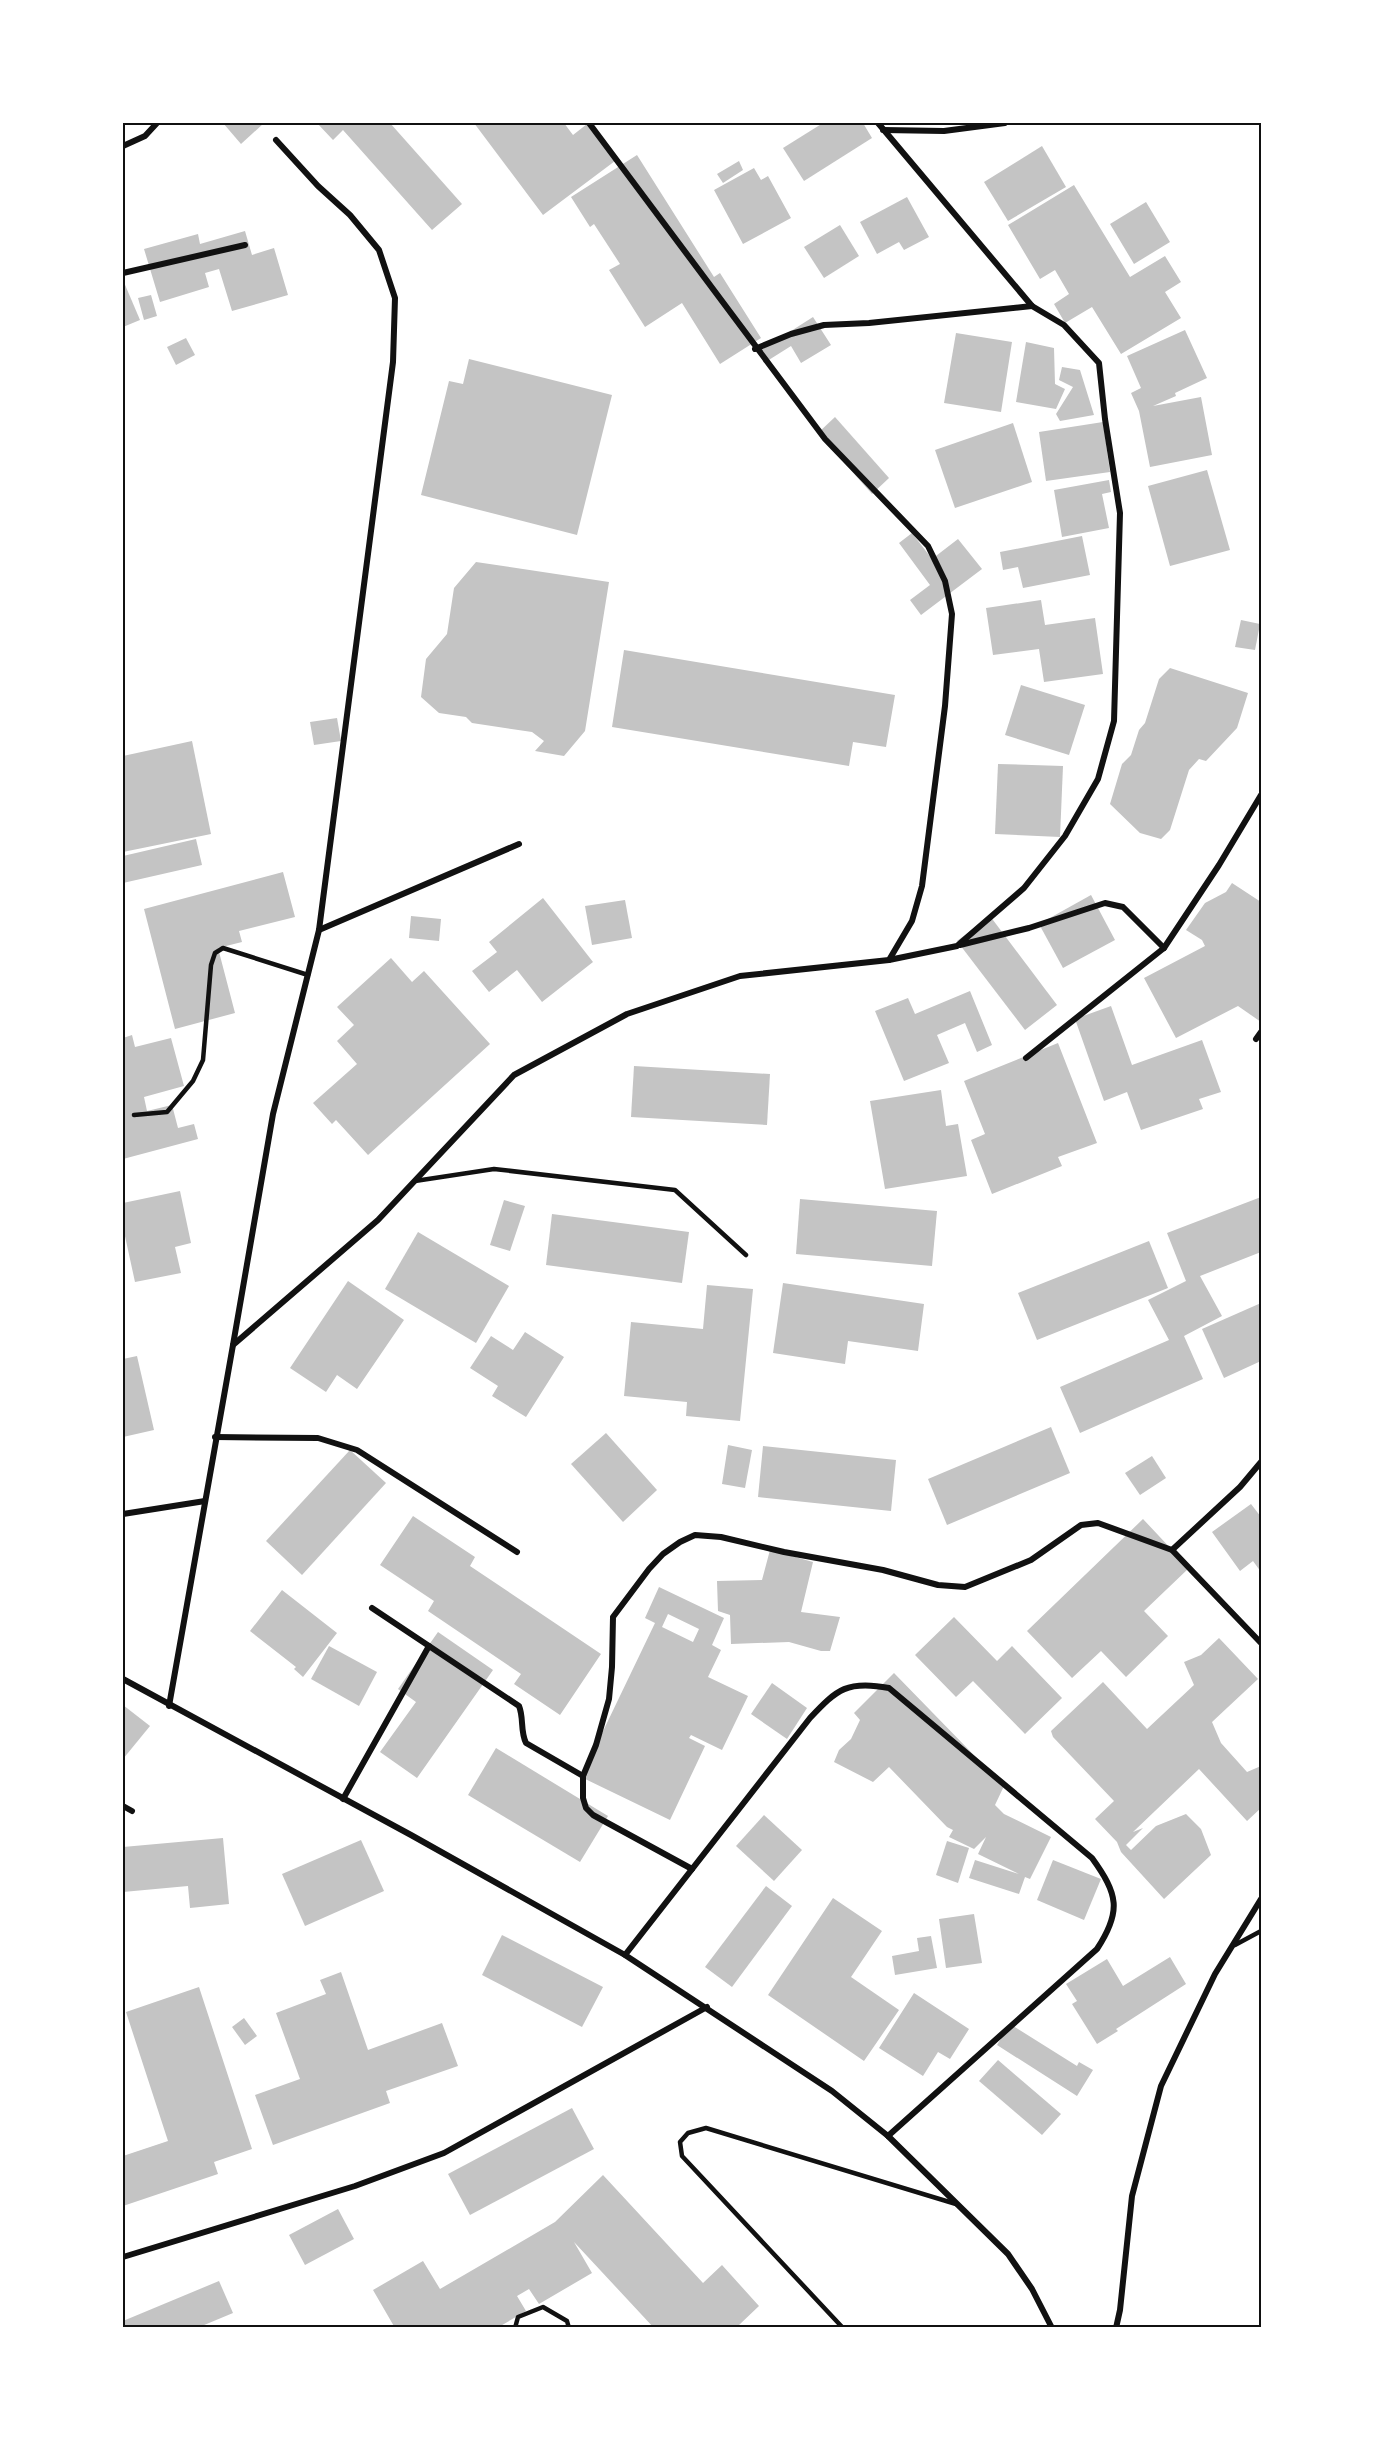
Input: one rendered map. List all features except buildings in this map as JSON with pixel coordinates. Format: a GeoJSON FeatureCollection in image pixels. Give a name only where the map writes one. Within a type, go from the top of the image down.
{"type":"FeatureCollection","features":[{"type":"Feature","properties":{"kind":"street"},"geometry":{"type":"LineString","coordinates":[[123,146],[145,136],[157,123]]}},
{"type":"Feature","properties":{"kind":"street"},"geometry":{"type":"LineString","coordinates":[[589,123],[755,349],[825,439],[928,546],[945,581],[952,614],[946,694],[922,886],[912,921],[889,960]]}},
{"type":"Feature","properties":{"kind":"street"},"geometry":{"type":"LineString","coordinates":[[878,123],[1032,306],[1064,325],[1099,363],[1120,513],[1114,722],[1098,779],[1065,836],[1024,888],[957,946]]}},
{"type":"Feature","properties":{"kind":"street"},"geometry":{"type":"LineString","coordinates":[[883,130],[944,131],[1005,123]]}},
{"type":"Feature","properties":{"kind":"street"},"geometry":{"type":"LineString","coordinates":[[169,1706],[273,1114],[319,930],[393,362],[395,298],[379,250],[350,215],[318,186],[276,140]]}},
{"type":"Feature","properties":{"kind":"street"},"geometry":{"type":"LineString","coordinates":[[123,273],[245,244]]}},
{"type":"Feature","properties":{"kind":"street"},"geometry":{"type":"LineString","coordinates":[[755,349],[791,334],[824,326],[1032,306]]}},
{"type":"Feature","properties":{"kind":"street"},"geometry":{"type":"LineString","coordinates":[[1026,1058],[1164,948],[1219,865],[1261,795]]}},
{"type":"Feature","properties":{"kind":"street"},"geometry":{"type":"LineString","coordinates":[[319,930],[519,844]]}},
{"type":"Feature","properties":{"kind":"street"},"geometry":{"type":"LineString","coordinates":[[232,1346],[378,1220],[514,1075],[627,1014],[740,976],[889,960],[1029,928],[1105,903],[1123,907],[1164,948]]}},
{"type":"Feature","properties":{"kind":"street"},"geometry":{"type":"LineString","coordinates":[[1256,1039],[1261,1032]]}},
{"type":"Feature","properties":{"kind":"street"},"geometry":{"type":"LineString","coordinates":[[215,1437],[318,1438],[357,1450],[517,1552]]}},
{"type":"Feature","properties":{"kind":"street"},"geometry":{"type":"LineString","coordinates":[[1172,1551],[1240,1487],[1261,1462]]}},
{"type":"Feature","properties":{"kind":"street"},"geometry":{"type":"LineString","coordinates":[[123,1514],[205,1501]]}},
{"type":"Feature","properties":{"kind":"street"},"geometry":{"type":"LineString","coordinates":[[692,1869],[593,1815],[586,1808],[583,1798],[583,1776],[596,1745],[609,1699],[613,1617],[648,1569],[663,1554],[695,1535],[721,1537],[784,1552],[883,1570],[938,1585],[965,1587],[1031,1560],[1063,1540],[1081,1525],[1098,1523],[1172,1551],[1261,1642]]}},
{"type":"Feature","properties":{"kind":"street"},"geometry":{"type":"LineString","coordinates":[[372,1608],[519,1706],[522,1713],[522,1735],[526,1743],[583,1776]]}},
{"type":"Feature","properties":{"kind":"street"},"geometry":{"type":"LineString","coordinates":[[343,1798],[429,1646]]}},
{"type":"Feature","properties":{"kind":"street"},"geometry":{"type":"LineString","coordinates":[[123,1679],[625,1955],[832,2091],[888,2136],[1008,2254],[1032,2289],[1052,2328]]}},
{"type":"Feature","properties":{"kind":"street"},"geometry":{"type":"LineString","coordinates":[[625,1955],[810,1718],[826,1701],[844,1687],[866,1683],[889,1688],[1092,1858],[1108,1880],[1115,1905],[1110,1930],[1097,1949],[888,2136]]}},
{"type":"Feature","properties":{"kind":"street"},"geometry":{"type":"LineString","coordinates":[[123,1806],[132,1811]]}},
{"type":"Feature","properties":{"kind":"street"},"geometry":{"type":"LineString","coordinates":[[1116,2328],[1120,2310],[1132,2196],[1161,2086],[1215,1974],[1261,1899]]}},
{"type":"Feature","properties":{"kind":"street"},"geometry":{"type":"LineString","coordinates":[[123,2257],[354,2186],[444,2153],[707,2007]]}},
{"type":"Feature","properties":{"kind":"lane"},"geometry":{"type":"LineString","coordinates":[[134,1114],[167,1112],[194,1081],[203,1060],[211,965],[215,953],[223,948],[308,975]]}},
{"type":"Feature","properties":{"kind":"lane"},"geometry":{"type":"LineString","coordinates":[[415,1181],[494,1169],[675,1190],[746,1255]]}},
{"type":"Feature","properties":{"kind":"lane"},"geometry":{"type":"LineString","coordinates":[[1232,1946],[1261,1931]]}},
{"type":"Feature","properties":{"kind":"lane"},"geometry":{"type":"LineString","coordinates":[[843,2328],[682,2156],[680,2142],[688,2133],[706,2128],[959,2205]]}},
{"type":"Feature","properties":{"kind":"lane"},"geometry":{"type":"LineString","coordinates":[[515,2328],[518,2317],[543,2307],[567,2321],[569,2328]]}}]}
